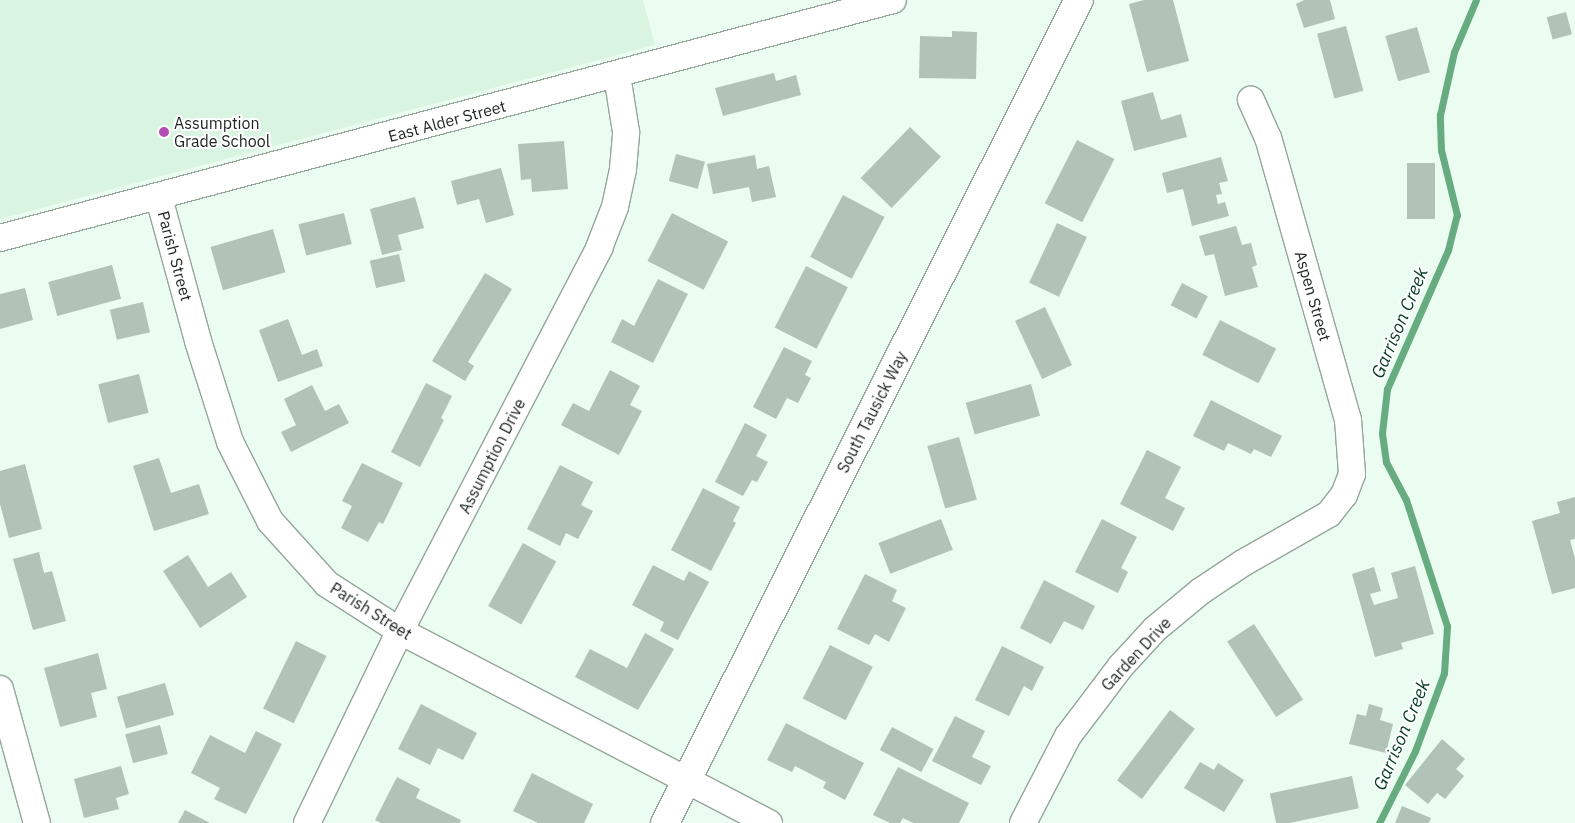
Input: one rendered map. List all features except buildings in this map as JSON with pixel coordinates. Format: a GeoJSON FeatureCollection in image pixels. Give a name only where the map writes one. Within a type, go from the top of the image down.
{"type":"FeatureCollection","features":[{"type":"Feature","properties":{"kind":"main road","name":"South Tausick Way"},"geometry":{"type":"LineString","coordinates":[[665,823],[1078,0]]}},
{"type":"Feature","properties":{"kind":"street","name":"East Alder Street"},"geometry":{"type":"LineString","coordinates":[[0,238],[159,198],[893,0]]}},
{"type":"Feature","properties":{"kind":"street","name":"Assumption Drive"},"geometry":{"type":"LineString","coordinates":[[307,823],[400,631],[577,291],[615,207],[623,170],[626,132],[617,75]]}},
{"type":"Feature","properties":{"kind":"street","name":"Aspen Street"},"geometry":{"type":"LineString","coordinates":[[1251,100],[1268,138],[1348,420],[1352,474],[1344,495]]}},
{"type":"Feature","properties":{"kind":"street","name":"Parish Street"},"geometry":{"type":"LineString","coordinates":[[159,198],[215,397],[249,485],[270,521],[327,584],[400,631],[686,782],[769,823]]}},
{"type":"Feature","properties":{"kind":"street","name":"Garden Drive"},"geometry":{"type":"LineString","coordinates":[[1023,823],[1068,736],[1121,666],[1155,628],[1222,577],[1329,514],[1344,495]]}},
{"type":"Feature","properties":{"kind":"street"},"geometry":{"type":"LineString","coordinates":[[0,689],[37,823]]}},
{"type":"Feature","properties":{"kind":"shaded area","name":"Assumption Grade School"},"geometry":{"type":"Polygon","coordinates":[[[0,0],[643,0],[655,45],[0,219],[0,0]]]}},
{"type":"Feature","properties":{"kind":"waterway","name":"Garrison Creek"},"geometry":{"type":"LineString","coordinates":[[1379,823],[1415,751],[1444,673],[1447,626],[1406,500],[1386,462],[1382,433],[1387,389],[1448,250],[1457,215],[1441,150],[1440,115],[1454,52],[1476,0]]}},
{"type":"Feature","properties":{"kind":"place","name":"Assumption Grade School"},"geometry":{"type":"Point","coordinates":[164,132]}}]}
